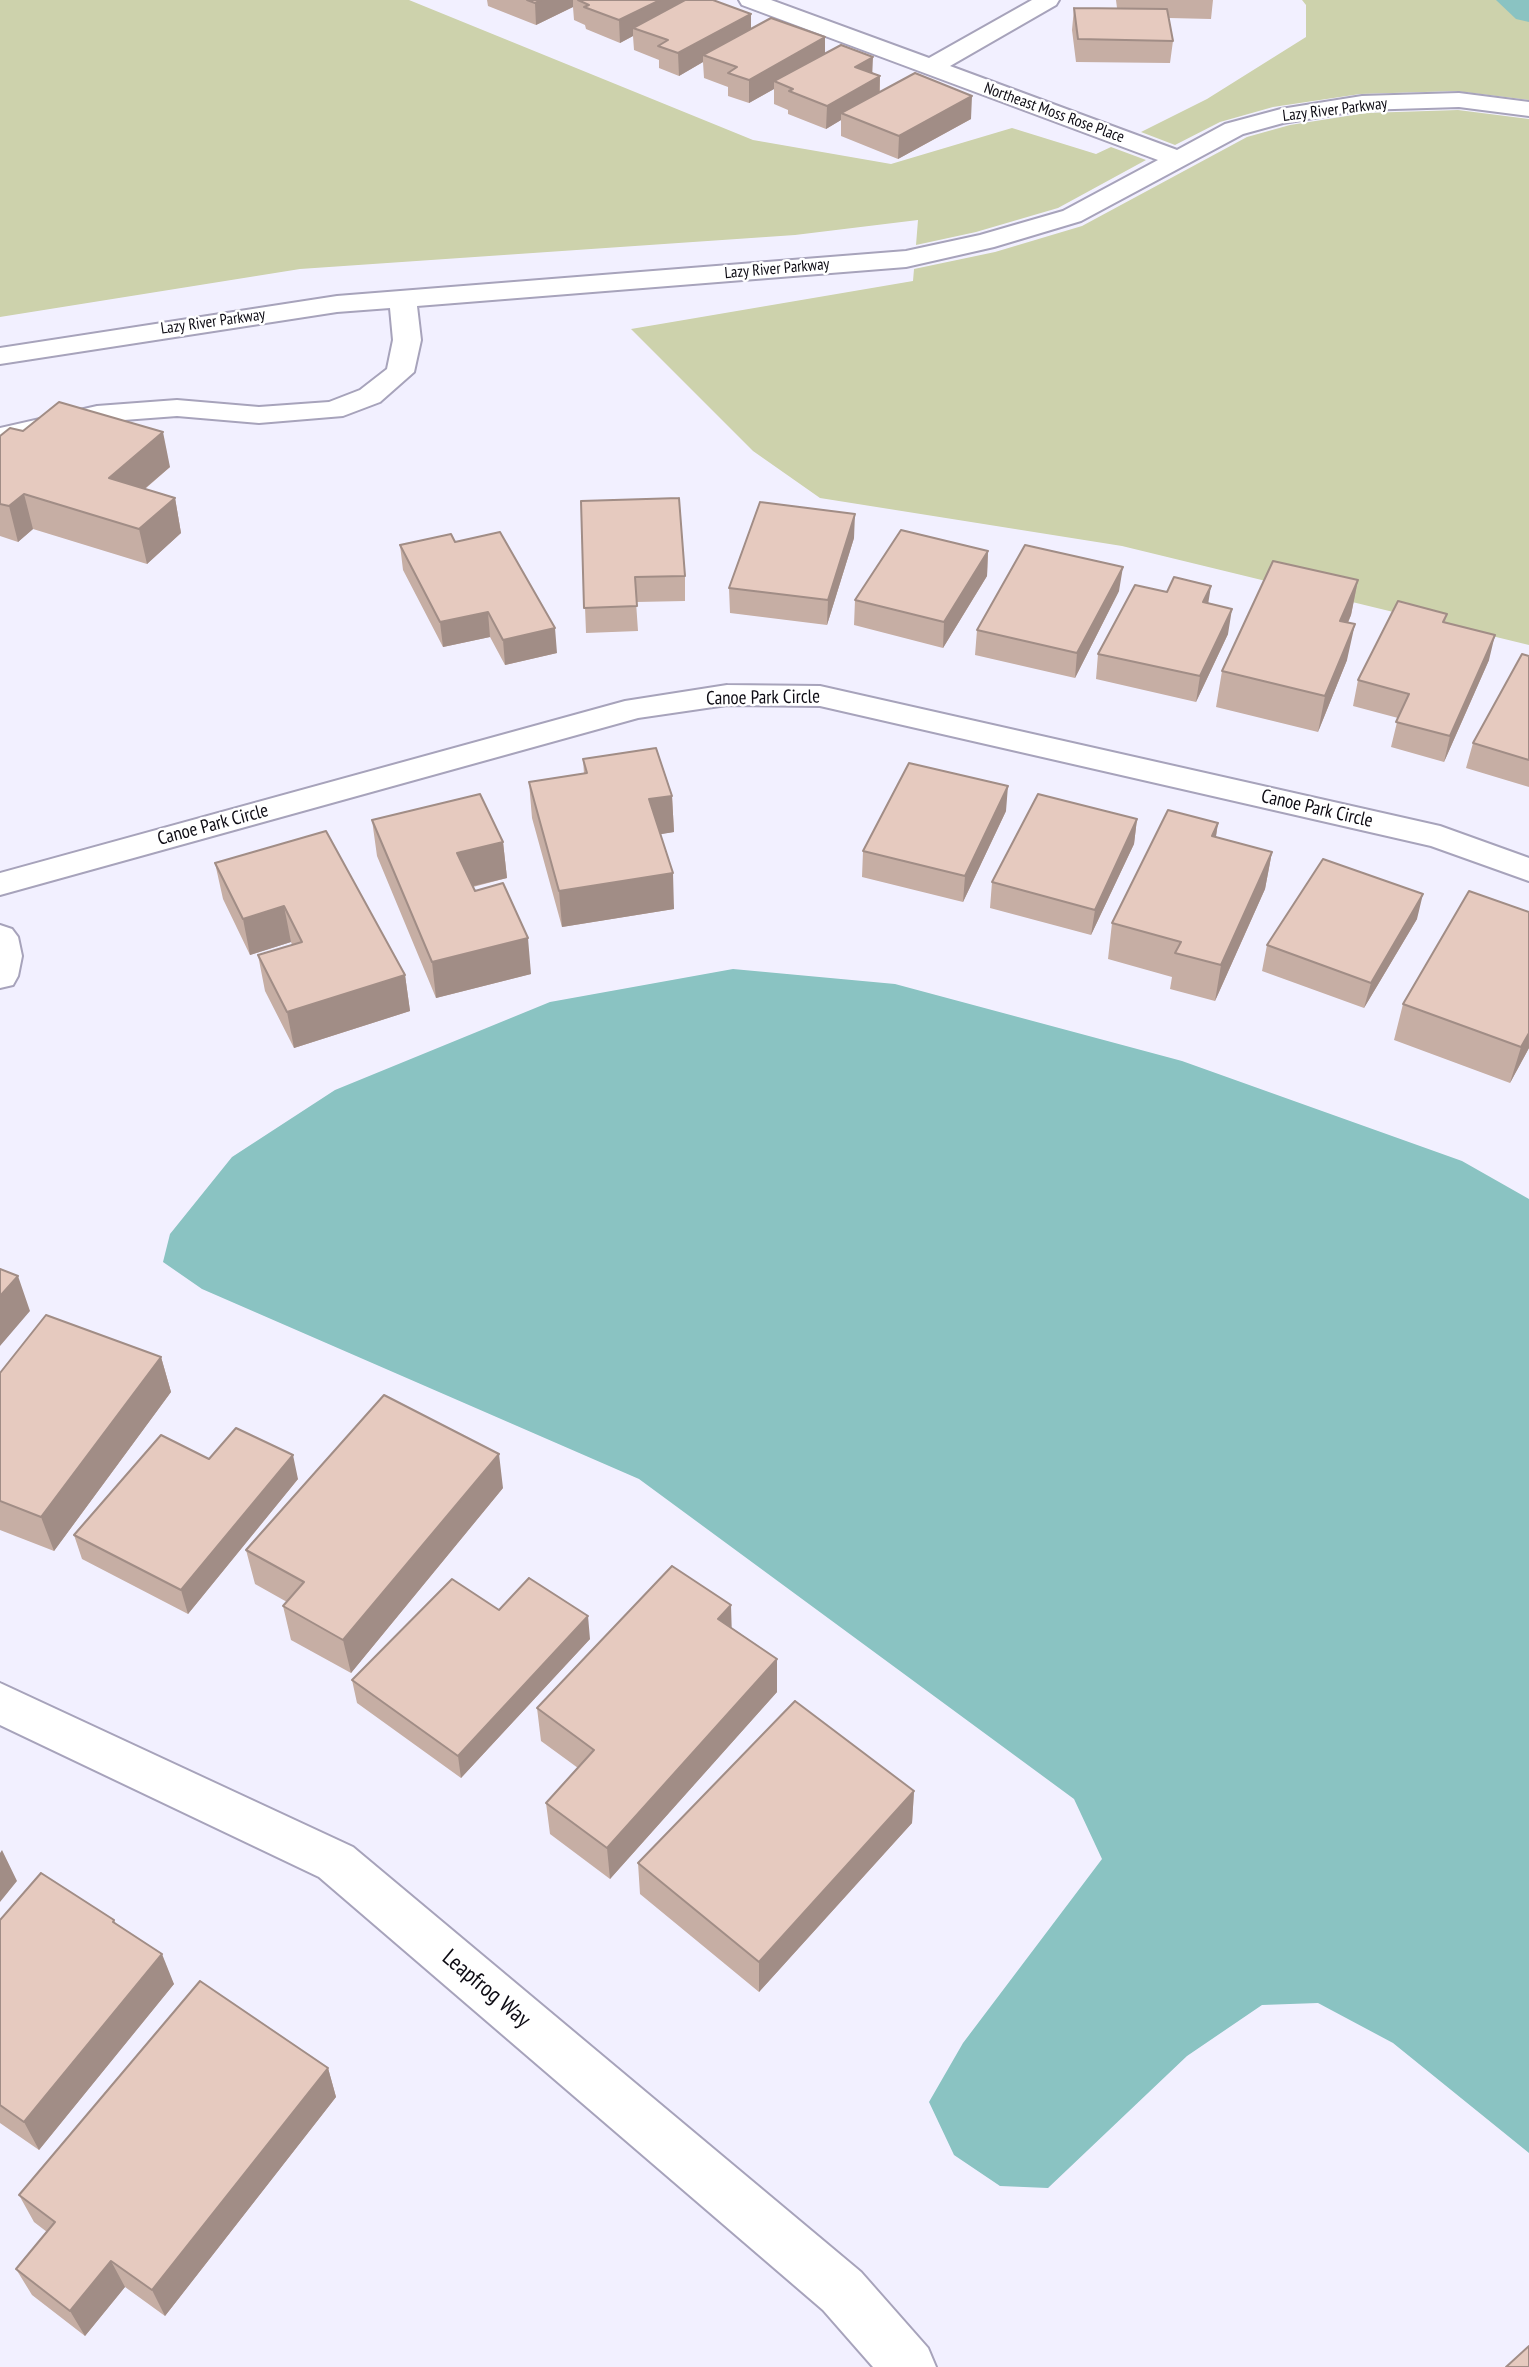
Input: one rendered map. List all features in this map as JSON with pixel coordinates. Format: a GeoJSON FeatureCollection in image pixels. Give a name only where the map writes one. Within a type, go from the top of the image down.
{"type":"FeatureCollection","features":[{"type":"Feature","properties":{"kind":"street","name":"Northeast Moss Rose Place"},"geometry":{"type":"LineString","coordinates":[[750,0],[1177,158]]}},
{"type":"Feature","properties":{"kind":"street"},"geometry":{"type":"LineString","coordinates":[[931,67],[1048,0]]}},
{"type":"Feature","properties":{"kind":"street","name":"Lazy River Parkway"},"geometry":{"type":"LineString","coordinates":[[0,356],[337,304],[906,259],[985,243],[1072,216],[1234,129],[1280,116],[1362,103],[1459,100],[1529,110]]}},
{"type":"Feature","properties":{"kind":"street"},"geometry":{"type":"LineString","coordinates":[[0,438],[29,428],[97,414],[177,408],[259,415],[333,410],[370,396],[400,372],[407,340],[403,299]]}},
{"type":"Feature","properties":{"kind":"street","name":"Canoe Park Circle"},"geometry":{"type":"LineString","coordinates":[[0,884],[636,708],[727,695],[820,696],[1440,837],[1529,870]]}},
{"type":"Feature","properties":{"kind":"street"},"geometry":{"type":"LineString","coordinates":[[0,937],[4,956],[0,976]]}},
{"type":"Feature","properties":{"kind":"street","name":"Leapfrog Way"},"geometry":{"type":"LineString","coordinates":[[0,1703],[336,1862],[842,2291],[909,2367]]}},
{"type":"Feature","properties":{"kind":"shaded area"},"geometry":{"type":"Polygon","coordinates":[[[0,0],[409,0],[753,140],[891,164],[1012,128],[1096,154],[1111,147],[1146,160],[1058,208],[976,232],[916,245],[918,220],[795,235],[300,269],[0,317],[0,0]]]}},
{"type":"Feature","properties":{"kind":"shaded area"},"geometry":{"type":"Polygon","coordinates":[[[1302,0],[1529,0],[1529,100],[1456,91],[1360,94],[1273,107],[1220,122],[1175,145],[1141,132],[1207,99],[1306,37],[1306,5],[1302,0]]]}},
{"type":"Feature","properties":{"kind":"shaded area"},"geometry":{"type":"Polygon","coordinates":[[[1458,110],[1529,119],[1529,645],[1122,546],[820,498],[753,451],[631,329],[913,281],[914,269],[995,252],[1082,226],[1247,137],[1290,125],[1366,113],[1458,110]]]}},
{"type":"Feature","properties":{"kind":"shaded area"},"geometry":{"type":"Polygon","coordinates":[[[733,969],[895,984],[1182,1061],[1462,1161],[1529,1199],[1529,2153],[1393,2043],[1318,2003],[1262,2005],[1187,2056],[1048,2188],[1000,2186],[954,2155],[929,2102],[963,2043],[1102,1859],[1074,1799],[639,1479],[202,1289],[163,1262],[170,1234],[232,1157],[335,1090],[550,1002],[733,969]]]}},
{"type":"Feature","properties":{"kind":"building"},"geometry":{"type":"Polygon","coordinates":[[[578,0],[660,0],[619,20],[584,7],[589,5],[578,0]]]}},
{"type":"Feature","properties":{"kind":"building"},"geometry":{"type":"Polygon","coordinates":[[[685,0],[713,0],[751,14],[678,53],[658,46],[668,40],[633,28],[685,0]]]}},
{"type":"Feature","properties":{"kind":"building"},"geometry":{"type":"Polygon","coordinates":[[[1074,8],[1167,9],[1173,41],[1078,39],[1074,8]]]}},
{"type":"Feature","properties":{"kind":"building"},"geometry":{"type":"Polygon","coordinates":[[[771,18],[825,37],[749,80],[728,73],[737,67],[703,55],[771,18]]]}},
{"type":"Feature","properties":{"kind":"building"},"geometry":{"type":"Polygon","coordinates":[[[841,45],[873,57],[855,67],[880,76],[827,106],[789,91],[793,89],[774,81],[841,45]]]}},
{"type":"Feature","properties":{"kind":"building"},"geometry":{"type":"Polygon","coordinates":[[[915,73],[972,96],[899,136],[841,113],[915,73]]]}},
{"type":"Feature","properties":{"kind":"building"},"geometry":{"type":"Polygon","coordinates":[[[59,402],[163,432],[109,478],[175,498],[139,529],[24,494],[9,506],[0,504],[0,436],[10,428],[23,431],[59,402]]]}},
{"type":"Feature","properties":{"kind":"building"},"geometry":{"type":"Polygon","coordinates":[[[679,498],[685,576],[635,577],[637,606],[584,608],[581,501],[679,498]]]}},
{"type":"Feature","properties":{"kind":"building"},"geometry":{"type":"Polygon","coordinates":[[[760,502],[855,514],[828,600],[729,588],[760,502]]]}},
{"type":"Feature","properties":{"kind":"building"},"geometry":{"type":"Polygon","coordinates":[[[901,530],[988,551],[944,622],[855,600],[901,530]]]}},
{"type":"Feature","properties":{"kind":"building"},"geometry":{"type":"Polygon","coordinates":[[[500,532],[555,628],[503,640],[488,612],[440,622],[400,545],[451,534],[455,542],[500,532]]]}},
{"type":"Feature","properties":{"kind":"building"},"geometry":{"type":"Polygon","coordinates":[[[1025,545],[1123,567],[1077,653],[977,630],[1025,545]]]}},
{"type":"Feature","properties":{"kind":"building"},"geometry":{"type":"Polygon","coordinates":[[[1273,561],[1358,580],[1340,621],[1355,624],[1325,696],[1222,671],[1273,561]]]}},
{"type":"Feature","properties":{"kind":"building"},"geometry":{"type":"Polygon","coordinates":[[[1174,577],[1211,586],[1203,602],[1232,609],[1200,676],[1098,654],[1135,585],[1167,592],[1174,577]]]}},
{"type":"Feature","properties":{"kind":"building"},"geometry":{"type":"Polygon","coordinates":[[[1398,601],[1447,614],[1443,622],[1495,635],[1450,736],[1396,722],[1409,694],[1358,680],[1398,601]]]}},
{"type":"Feature","properties":{"kind":"building"},"geometry":{"type":"Polygon","coordinates":[[[1522,654],[1529,656],[1529,760],[1473,743],[1522,654]]]}},
{"type":"Feature","properties":{"kind":"building"},"geometry":{"type":"Polygon","coordinates":[[[656,748],[672,796],[649,799],[673,873],[559,891],[529,782],[587,773],[583,759],[656,748]]]}},
{"type":"Feature","properties":{"kind":"building"},"geometry":{"type":"Polygon","coordinates":[[[909,763],[1008,786],[965,876],[863,851],[909,763]]]}},
{"type":"Feature","properties":{"kind":"building"},"geometry":{"type":"Polygon","coordinates":[[[480,794],[503,842],[457,853],[475,891],[503,883],[528,938],[432,962],[372,820],[480,794]]]}},
{"type":"Feature","properties":{"kind":"building"},"geometry":{"type":"Polygon","coordinates":[[[1038,794],[1137,819],[1095,910],[992,882],[1038,794]]]}},
{"type":"Feature","properties":{"kind":"building"},"geometry":{"type":"Polygon","coordinates":[[[1168,810],[1218,823],[1212,836],[1272,852],[1221,965],[1175,953],[1181,942],[1112,923],[1168,810]]]}},
{"type":"Feature","properties":{"kind":"building"},"geometry":{"type":"Polygon","coordinates":[[[326,831],[405,975],[287,1012],[258,955],[302,942],[284,906],[243,919],[215,863],[326,831]]]}},
{"type":"Feature","properties":{"kind":"building"},"geometry":{"type":"Polygon","coordinates":[[[1323,859],[1423,894],[1371,983],[1267,945],[1323,859]]]}},
{"type":"Feature","properties":{"kind":"building"},"geometry":{"type":"Polygon","coordinates":[[[1469,891],[1529,912],[1529,1033],[1521,1047],[1403,1004],[1469,891]]]}},
{"type":"Feature","properties":{"kind":"building"},"geometry":{"type":"Polygon","coordinates":[[[0,1269],[18,1276],[0,1296],[0,1269]]]}},
{"type":"Feature","properties":{"kind":"building"},"geometry":{"type":"Polygon","coordinates":[[[46,1315],[161,1357],[41,1517],[0,1501],[0,1373],[46,1315]]]}},
{"type":"Feature","properties":{"kind":"building"},"geometry":{"type":"Polygon","coordinates":[[[384,1395],[499,1454],[343,1640],[283,1606],[304,1582],[246,1550],[384,1395]]]}},
{"type":"Feature","properties":{"kind":"building"},"geometry":{"type":"Polygon","coordinates":[[[236,1428],[293,1455],[181,1590],[74,1535],[161,1435],[209,1459],[236,1428]]]}},
{"type":"Feature","properties":{"kind":"building"},"geometry":{"type":"Polygon","coordinates":[[[672,1566],[731,1605],[718,1619],[777,1659],[607,1848],[546,1803],[594,1750],[537,1708],[672,1566]]]}},
{"type":"Feature","properties":{"kind":"building"},"geometry":{"type":"Polygon","coordinates":[[[529,1578],[588,1616],[458,1756],[352,1680],[452,1579],[499,1610],[529,1578]]]}},
{"type":"Feature","properties":{"kind":"building"},"geometry":{"type":"Polygon","coordinates":[[[795,1701],[914,1791],[759,1962],[638,1863],[795,1701]]]}},
{"type":"Feature","properties":{"kind":"building"},"geometry":{"type":"Polygon","coordinates":[[[41,1873],[162,1954],[24,2122],[0,2105],[0,1920],[41,1873]]]}},
{"type":"Feature","properties":{"kind":"building"},"geometry":{"type":"Polygon","coordinates":[[[200,1981],[328,2068],[152,2290],[111,2261],[70,2311],[16,2269],[55,2222],[19,2195],[200,1981]]]}},
{"type":"Feature","properties":{"kind":"building"},"geometry":{"type":"Polygon","coordinates":[[[1529,2346],[1529,2367],[1506,2367],[1529,2346]]]}},
{"type":"Feature","properties":{"kind":"waterway"},"geometry":{"type":"LineString","coordinates":[[1515,0],[1529,11]]}}]}
